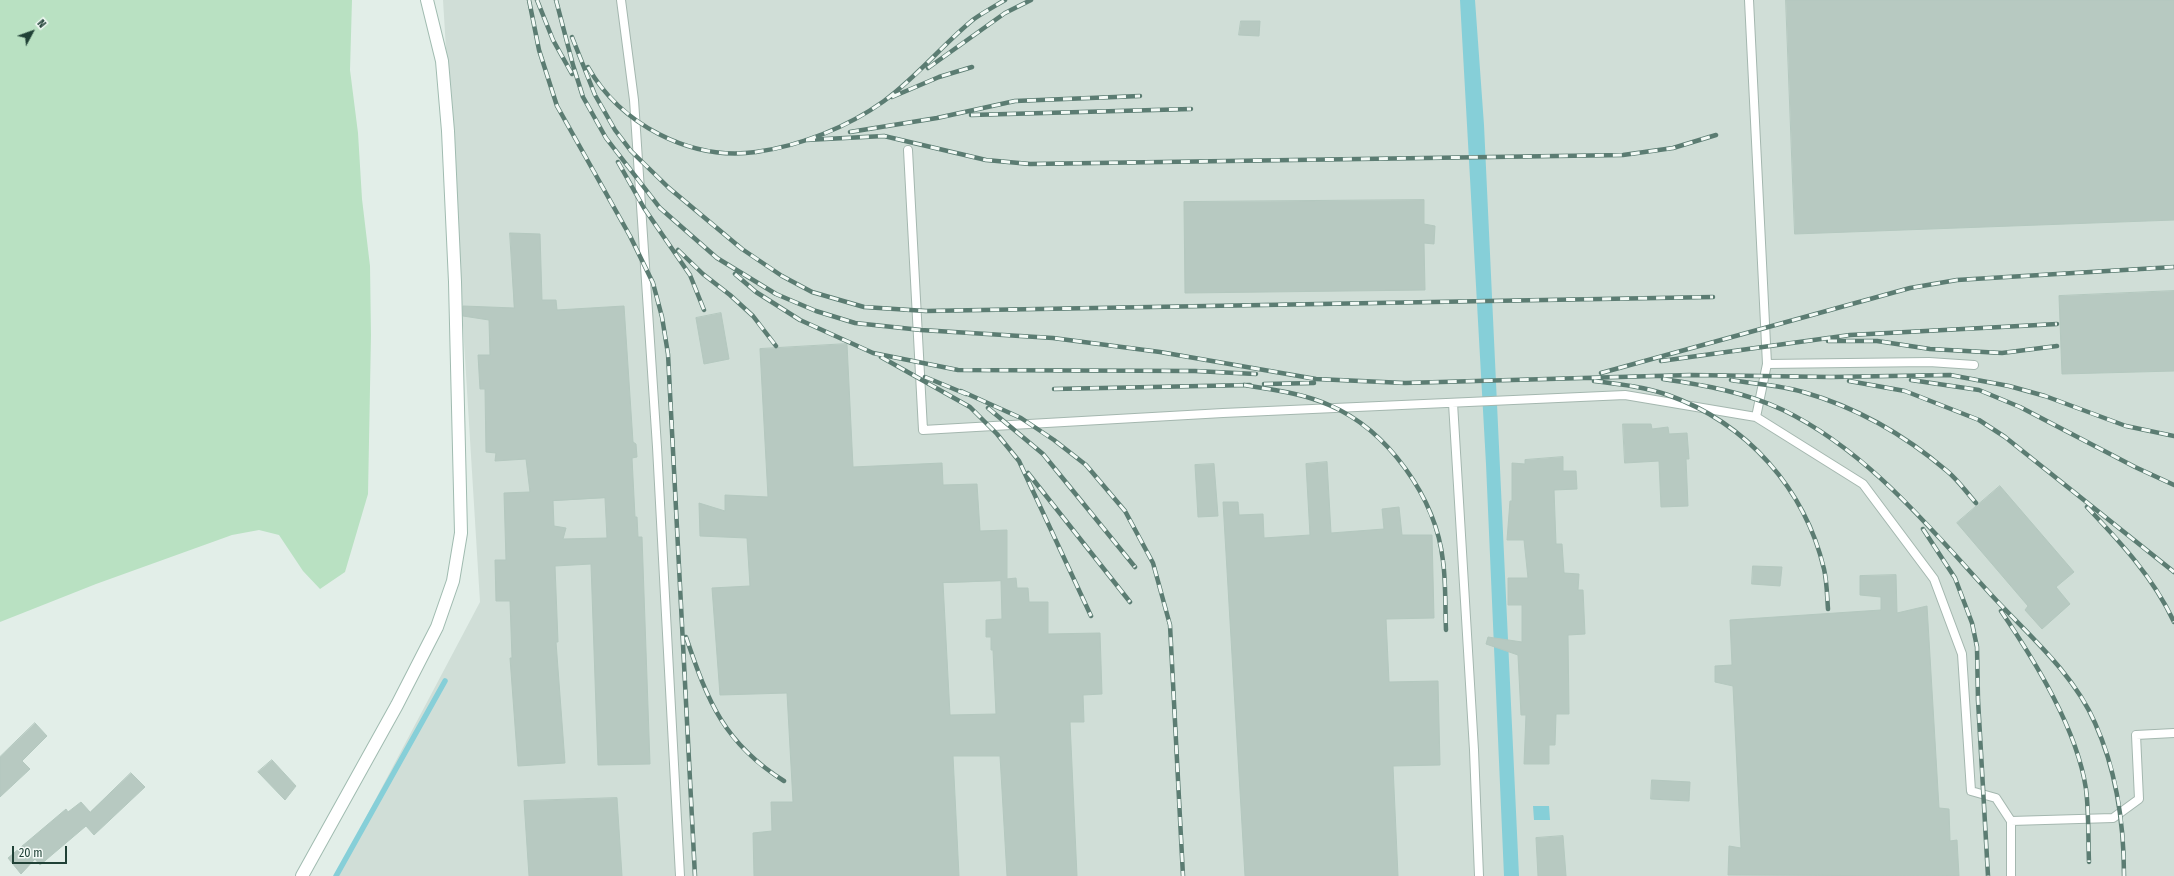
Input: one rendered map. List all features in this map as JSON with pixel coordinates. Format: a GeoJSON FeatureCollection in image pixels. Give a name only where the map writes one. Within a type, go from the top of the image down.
{"type":"FeatureCollection","features":[{"type":"Feature","properties":{"kind":"street"},"geometry":{"type":"LineString","coordinates":[[302,876],[397,705],[437,626],[453,581],[461,533],[455,282],[448,124],[442,61],[427,0]]}},
{"type":"Feature","properties":{"kind":"lane"},"geometry":{"type":"LineString","coordinates":[[621,0],[635,116],[657,447],[680,876]]}},
{"type":"Feature","properties":{"kind":"lane"},"geometry":{"type":"LineString","coordinates":[[1749,0],[1767,364],[1756,416]]}},
{"type":"Feature","properties":{"kind":"lane"},"geometry":{"type":"LineString","coordinates":[[908,150],[923,430],[1626,395],[1756,416],[1864,484],[1934,579],[1962,654],[1971,791],[1996,798],[2011,821],[2011,876]]}},
{"type":"Feature","properties":{"kind":"lane"},"geometry":{"type":"LineString","coordinates":[[1767,364],[1929,362],[1974,365]]}},
{"type":"Feature","properties":{"kind":"lane"},"geometry":{"type":"LineString","coordinates":[[1453,403],[1474,750],[1479,876]]}},
{"type":"Feature","properties":{"kind":"lane"},"geometry":{"type":"LineString","coordinates":[[2011,821],[2113,818],[2139,799],[2136,735],[2174,733]]}},
{"type":"Feature","properties":{"kind":"shaded area"},"geometry":{"type":"Polygon","coordinates":[[[443,0],[2174,0],[2174,876],[335,876],[480,602],[443,0]]]}},
{"type":"Feature","properties":{"kind":"green space"},"geometry":{"type":"Polygon","coordinates":[[[0,0],[352,0],[350,70],[358,133],[362,199],[370,266],[371,335],[368,494],[345,572],[320,589],[303,571],[279,535],[259,530],[232,535],[96,584],[0,622],[0,0]]]}},
{"type":"Feature","properties":{"kind":"water"},"geometry":{"type":"Polygon","coordinates":[[[1460,0],[1475,0],[1484,125],[1519,876],[1504,876],[1486,464],[1460,0]]]}},
{"type":"Feature","properties":{"kind":"water"},"geometry":{"type":"Polygon","coordinates":[[[1533,806],[1549,806],[1550,820],[1534,820],[1533,806]]]}},
{"type":"Feature","properties":{"kind":"building"},"geometry":{"type":"Polygon","coordinates":[[[1786,0],[2174,0],[2174,220],[1795,234],[1786,0]]]}},
{"type":"Feature","properties":{"kind":"building"},"geometry":{"type":"Polygon","coordinates":[[[1241,21],[1260,21],[1259,36],[1239,35],[1241,21]]]}},
{"type":"Feature","properties":{"kind":"building"},"geometry":{"type":"Polygon","coordinates":[[[1424,200],[1424,224],[1435,226],[1434,244],[1424,243],[1425,290],[1185,293],[1184,202],[1424,200]]]}},
{"type":"Feature","properties":{"kind":"building"},"geometry":{"type":"Polygon","coordinates":[[[510,233],[540,234],[542,300],[556,300],[557,310],[624,306],[633,442],[636,444],[637,457],[632,458],[635,517],[637,517],[638,537],[642,537],[650,764],[598,765],[591,564],[555,566],[558,642],[556,642],[565,763],[518,766],[510,658],[512,658],[510,601],[496,601],[495,560],[506,560],[504,493],[530,492],[526,459],[495,461],[496,453],[486,452],[485,389],[480,389],[478,355],[490,355],[489,320],[463,316],[463,306],[514,308],[510,233]],[[605,498],[553,501],[554,526],[566,528],[563,539],[607,538],[605,498]]]}},
{"type":"Feature","properties":{"kind":"building"},"geometry":{"type":"Polygon","coordinates":[[[2174,291],[2174,371],[2062,374],[2059,296],[2174,291]]]}},
{"type":"Feature","properties":{"kind":"building"},"geometry":{"type":"Polygon","coordinates":[[[721,313],[729,359],[704,364],[696,318],[721,313]]]}},
{"type":"Feature","properties":{"kind":"building"},"geometry":{"type":"Polygon","coordinates":[[[847,344],[853,467],[942,463],[943,485],[977,484],[980,531],[1007,530],[1007,579],[1016,578],[1017,588],[1028,588],[1029,602],[1048,602],[1048,634],[1100,633],[1102,694],[1083,695],[1084,722],[1070,722],[1077,876],[1007,876],[1000,756],[953,756],[959,876],[754,876],[753,833],[772,831],[771,802],[793,802],[787,693],[720,695],[712,588],[750,586],[747,538],[700,536],[699,503],[725,511],[725,495],[768,497],[760,349],[847,344]],[[1001,581],[943,583],[950,715],[996,714],[993,650],[991,650],[991,637],[986,637],[986,620],[1002,619],[1001,581]]]}},
{"type":"Feature","properties":{"kind":"building"},"geometry":{"type":"Polygon","coordinates":[[[1623,424],[1651,424],[1652,429],[1668,427],[1669,434],[1687,433],[1689,459],[1686,459],[1688,506],[1661,507],[1659,461],[1625,463],[1623,424]]]}},
{"type":"Feature","properties":{"kind":"building"},"geometry":{"type":"Polygon","coordinates":[[[1563,457],[1563,471],[1576,471],[1577,489],[1554,490],[1556,544],[1562,544],[1564,573],[1579,574],[1578,590],[1583,590],[1585,634],[1568,635],[1569,714],[1556,714],[1555,745],[1549,745],[1549,764],[1524,764],[1526,715],[1521,715],[1518,655],[1486,644],[1488,637],[1522,642],[1522,605],[1508,605],[1508,578],[1528,578],[1524,540],[1507,540],[1510,501],[1512,501],[1512,463],[1525,464],[1525,460],[1563,457]]]}},
{"type":"Feature","properties":{"kind":"building"},"geometry":{"type":"Polygon","coordinates":[[[1327,462],[1331,533],[1384,529],[1382,509],[1399,507],[1402,535],[1432,535],[1434,618],[1386,619],[1389,682],[1438,681],[1440,765],[1393,766],[1398,876],[1245,876],[1223,502],[1238,502],[1239,515],[1263,514],[1264,538],[1310,535],[1306,464],[1327,462]]]}},
{"type":"Feature","properties":{"kind":"building"},"geometry":{"type":"Polygon","coordinates":[[[1214,464],[1218,516],[1198,517],[1195,465],[1214,464]]]}},
{"type":"Feature","properties":{"kind":"building"},"geometry":{"type":"Polygon","coordinates":[[[2000,486],[2074,572],[2056,587],[2070,604],[2042,629],[2025,610],[2028,606],[1957,523],[2000,486]]]}},
{"type":"Feature","properties":{"kind":"building"},"geometry":{"type":"Polygon","coordinates":[[[1753,566],[1782,567],[1780,586],[1752,584],[1753,566]]]}},
{"type":"Feature","properties":{"kind":"building"},"geometry":{"type":"Polygon","coordinates":[[[1896,575],[1897,613],[1927,606],[1939,808],[1949,809],[1950,841],[1957,840],[1959,876],[1728,875],[1729,846],[1741,848],[1733,686],[1715,682],[1715,666],[1732,665],[1730,620],[1881,610],[1881,597],[1860,595],[1860,576],[1896,575]]]}},
{"type":"Feature","properties":{"kind":"building"},"geometry":{"type":"Polygon","coordinates":[[[35,723],[47,736],[22,761],[30,769],[0,797],[0,757],[35,723]]]}},
{"type":"Feature","properties":{"kind":"building"},"geometry":{"type":"Polygon","coordinates":[[[272,760],[296,786],[285,800],[258,772],[272,760]]]}},
{"type":"Feature","properties":{"kind":"building"},"geometry":{"type":"Polygon","coordinates":[[[131,773],[145,787],[94,835],[86,826],[40,865],[35,859],[21,874],[8,858],[66,809],[68,812],[81,802],[90,812],[131,773]]]}},
{"type":"Feature","properties":{"kind":"building"},"geometry":{"type":"Polygon","coordinates":[[[1652,780],[1690,782],[1689,801],[1651,799],[1652,780]]]}},
{"type":"Feature","properties":{"kind":"building"},"geometry":{"type":"Polygon","coordinates":[[[617,798],[622,876],[529,876],[524,801],[617,798]]]}},
{"type":"Feature","properties":{"kind":"building"},"geometry":{"type":"Polygon","coordinates":[[[1563,836],[1566,876],[1538,876],[1536,838],[1563,836]]]}},
{"type":"Feature","properties":{"kind":"waterway"},"geometry":{"type":"LineString","coordinates":[[336,876],[445,681]]}},
{"type":"Feature","properties":{"kind":"railway"},"geometry":{"type":"LineString","coordinates":[[529,0],[539,50],[557,106],[630,236],[653,283],[662,317],[668,354],[695,876]]}},
{"type":"Feature","properties":{"kind":"railway"},"geometry":{"type":"LineString","coordinates":[[537,0],[553,40],[572,74]]}},
{"type":"Feature","properties":{"kind":"railway"},"geometry":{"type":"LineString","coordinates":[[556,0],[583,97],[606,138],[660,208],[717,258],[776,294],[816,311],[855,323],[921,330],[1053,338],[1160,352],[1316,379],[1405,383],[1690,375],[1831,377],[1950,375],[2009,386],[2045,396],[2126,426],[2174,436]]}},
{"type":"Feature","properties":{"kind":"railway"},"geometry":{"type":"LineString","coordinates":[[588,67],[618,106],[659,134],[682,144],[706,151],[731,153],[756,152],[790,145],[823,134],[870,110],[908,82],[974,19],[1005,0]]}},
{"type":"Feature","properties":{"kind":"railway"},"geometry":{"type":"LineString","coordinates":[[928,68],[1005,13],[1031,0]]}},
{"type":"Feature","properties":{"kind":"railway"},"geometry":{"type":"LineString","coordinates":[[572,37],[595,95],[615,130],[631,151],[669,188],[742,249],[782,276],[812,292],[864,307],[926,311],[1713,297]]}},
{"type":"Feature","properties":{"kind":"railway"},"geometry":{"type":"LineString","coordinates":[[892,97],[939,77],[972,67]]}},
{"type":"Feature","properties":{"kind":"railway"},"geometry":{"type":"LineString","coordinates":[[850,132],[937,118],[1015,101],[1140,96]]}},
{"type":"Feature","properties":{"kind":"railway"},"geometry":{"type":"LineString","coordinates":[[971,115],[1191,109]]}},
{"type":"Feature","properties":{"kind":"railway"},"geometry":{"type":"LineString","coordinates":[[806,140],[884,136],[986,160],[1030,164],[1623,155],[1673,148],[1716,135]]}},
{"type":"Feature","properties":{"kind":"railway"},"geometry":{"type":"LineString","coordinates":[[618,162],[644,208],[690,275],[704,310]]}},
{"type":"Feature","properties":{"kind":"railway"},"geometry":{"type":"LineString","coordinates":[[678,250],[703,274],[730,295],[753,316],[776,346]]}},
{"type":"Feature","properties":{"kind":"railway"},"geometry":{"type":"LineString","coordinates":[[1601,373],[1910,288],[1957,280],[2174,267]]}},
{"type":"Feature","properties":{"kind":"railway"},"geometry":{"type":"LineString","coordinates":[[735,274],[756,292],[800,320],[873,353],[958,370],[1195,371],[1256,374]]}},
{"type":"Feature","properties":{"kind":"railway"},"geometry":{"type":"LineString","coordinates":[[1661,361],[1850,335],[2057,324]]}},
{"type":"Feature","properties":{"kind":"railway"},"geometry":{"type":"LineString","coordinates":[[1828,341],[1877,341],[1930,349],[2002,353],[2057,346]]}},
{"type":"Feature","properties":{"kind":"railway"},"geometry":{"type":"LineString","coordinates":[[881,357],[970,407],[997,434],[1019,461],[1091,616]]}},
{"type":"Feature","properties":{"kind":"railway"},"geometry":{"type":"LineString","coordinates":[[925,377],[966,394]]}},
{"type":"Feature","properties":{"kind":"railway"},"geometry":{"type":"LineString","coordinates":[[1663,379],[1724,390],[1754,398],[1783,410],[1815,427],[1844,448],[1899,495],[2052,658],[2076,689],[2103,741],[2114,779],[2121,817],[2124,876]]}},
{"type":"Feature","properties":{"kind":"railway"},"geometry":{"type":"LineString","coordinates":[[1731,380],[1794,390],[1823,398],[1861,414],[1880,424],[1931,458],[1955,478],[1976,503]]}},
{"type":"Feature","properties":{"kind":"railway"},"geometry":{"type":"LineString","coordinates":[[1911,380],[1979,390],[2020,407],[2135,467],[2174,485]]}},
{"type":"Feature","properties":{"kind":"railway"},"geometry":{"type":"LineString","coordinates":[[1594,381],[1641,388],[1668,395],[1697,407],[1723,423],[1747,441],[1768,462],[1787,486],[1803,512],[1815,540],[1824,569],[1828,609]]}},
{"type":"Feature","properties":{"kind":"railway"},"geometry":{"type":"LineString","coordinates":[[1849,381],[1905,391],[1979,420],[2005,437],[2174,572]]}},
{"type":"Feature","properties":{"kind":"railway"},"geometry":{"type":"LineString","coordinates":[[1264,384],[1314,383]]}},
{"type":"Feature","properties":{"kind":"railway"},"geometry":{"type":"LineString","coordinates":[[1244,385],[1277,390],[1319,401],[1351,416],[1371,431],[1406,469],[1431,514],[1439,537],[1444,569],[1446,630]]}},
{"type":"Feature","properties":{"kind":"railway"},"geometry":{"type":"LineString","coordinates":[[1054,389],[1250,385]]}},
{"type":"Feature","properties":{"kind":"railway"},"geometry":{"type":"LineString","coordinates":[[961,391],[1021,418],[1054,440],[1086,465],[1125,511],[1153,563],[1170,625],[1183,876]]}},
{"type":"Feature","properties":{"kind":"railway"},"geometry":{"type":"LineString","coordinates":[[988,408],[1043,454],[1135,567]]}},
{"type":"Feature","properties":{"kind":"railway"},"geometry":{"type":"LineString","coordinates":[[1028,473],[1130,602]]}},
{"type":"Feature","properties":{"kind":"railway"},"geometry":{"type":"LineString","coordinates":[[2087,507],[2124,547],[2146,575],[2166,606],[2174,622]]}},
{"type":"Feature","properties":{"kind":"railway"},"geometry":{"type":"LineString","coordinates":[[1923,529],[1955,578],[1972,623],[1977,647],[1978,700],[1988,876]]}},
{"type":"Feature","properties":{"kind":"railway"},"geometry":{"type":"LineString","coordinates":[[2001,611],[2027,651],[2053,696],[2074,743],[2086,789],[2089,862]]}},
{"type":"Feature","properties":{"kind":"railway"},"geometry":{"type":"LineString","coordinates":[[686,637],[702,682],[711,701],[732,736],[746,752],[763,767],[784,781]]}}]}
